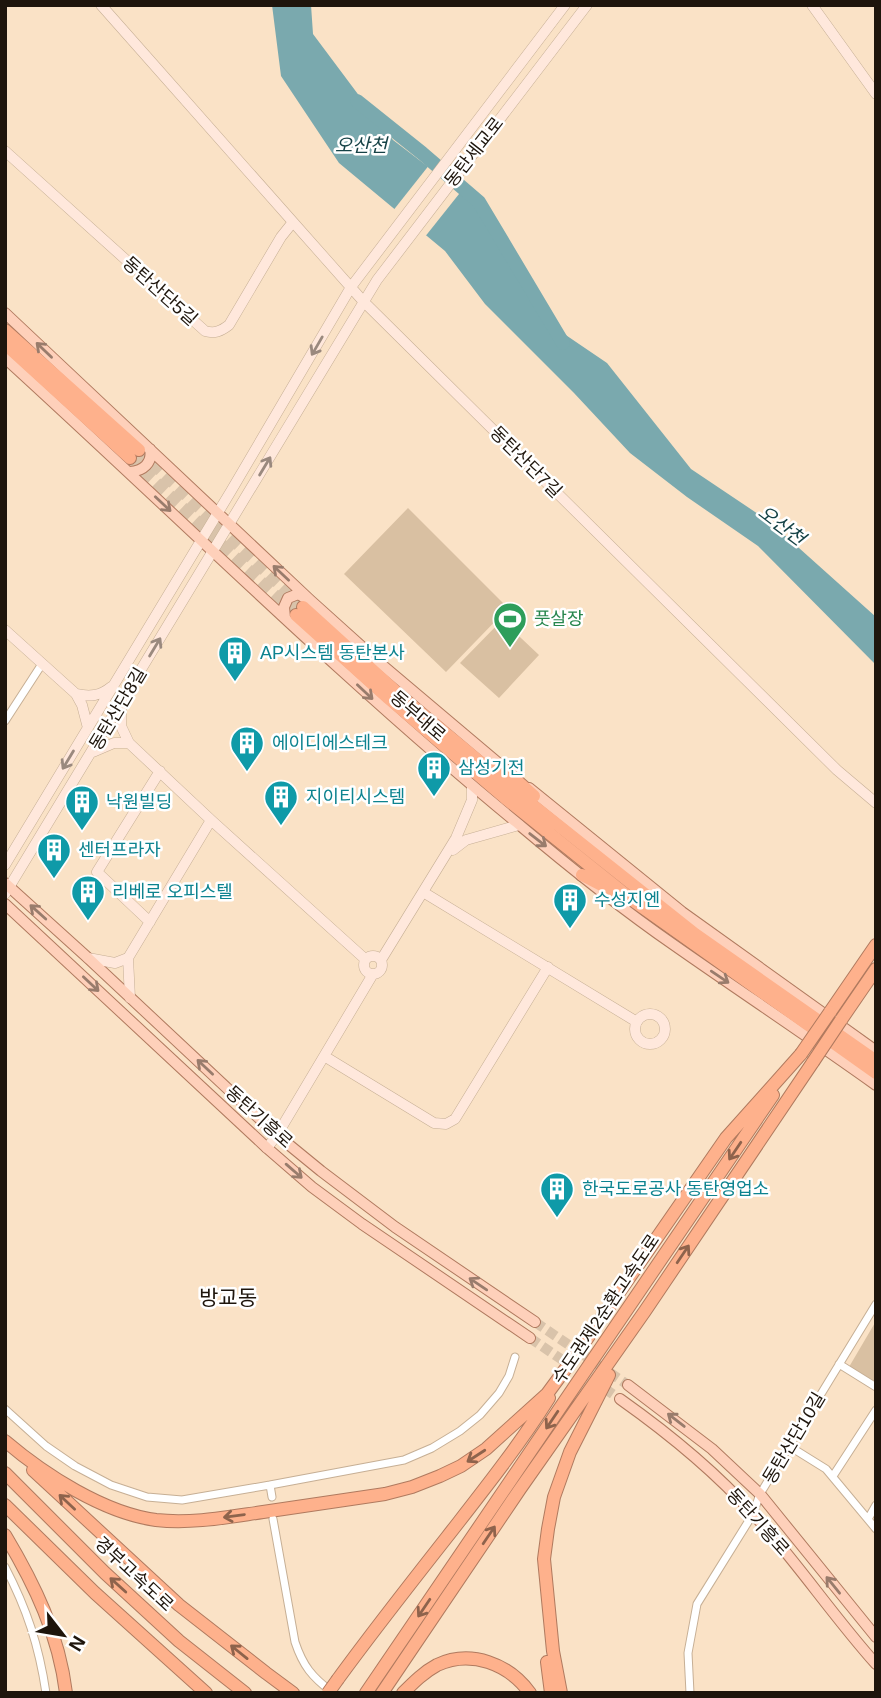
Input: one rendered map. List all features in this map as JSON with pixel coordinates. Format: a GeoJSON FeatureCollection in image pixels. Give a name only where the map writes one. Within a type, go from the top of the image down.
{"type":"FeatureCollection","features":[{"type":"Feature","properties":{"kind":"highway","name":"동부대로"},"geometry":{"type":"LineString","coordinates":[[5,330],[137,457]]}},
{"type":"Feature","properties":{"kind":"highway","name":"동부대로"},"geometry":{"type":"LineString","coordinates":[[5,344],[137,457]]}},
{"type":"Feature","properties":{"kind":"highway","name":"동부대로"},"geometry":{"type":"LineString","coordinates":[[299,610],[388,698],[505,798],[635,902],[876,1073]]}},
{"type":"Feature","properties":{"kind":"highway","name":"동부대로"},"geometry":{"type":"LineString","coordinates":[[299,610],[514,790],[695,934],[876,1062]]}},
{"type":"Feature","properties":{"kind":"highway"},"geometry":{"type":"LineString","coordinates":[[498,764],[537,799],[598,846],[658,905]]}},
{"type":"Feature","properties":{"kind":"highway"},"geometry":{"type":"LineString","coordinates":[[582,875],[635,902]]}},
{"type":"Feature","properties":{"kind":"highway","name":"수도권제2순환고속도로"},"geometry":{"type":"LineString","coordinates":[[368,1690],[876,944]]}},
{"type":"Feature","properties":{"kind":"highway","name":"수도권제2순환고속도로"},"geometry":{"type":"LineString","coordinates":[[382,1693],[876,969]]}},
{"type":"Feature","properties":{"kind":"highway"},"geometry":{"type":"LineString","coordinates":[[5,1442],[83,1495],[108,1507],[157,1520],[207,1520],[385,1494],[412,1488],[461,1466],[486,1449],[547,1394],[714,1154],[801,1054]]}},
{"type":"Feature","properties":{"kind":"highway"},"geometry":{"type":"LineString","coordinates":[[551,1693],[547,1663],[544,1559],[554,1497],[570,1452],[603,1385],[645,1311]]}},
{"type":"Feature","properties":{"kind":"highway"},"geometry":{"type":"LineString","coordinates":[[330,1693],[390,1609],[504,1464],[575,1356]]}},
{"type":"Feature","properties":{"kind":"highway"},"geometry":{"type":"LineString","coordinates":[[5,1442],[179,1605],[293,1693]]}},
{"type":"Feature","properties":{"kind":"highway","name":"경부고속도로"},"geometry":{"type":"LineString","coordinates":[[5,1474],[114,1582],[179,1641],[245,1693]]}},
{"type":"Feature","properties":{"kind":"highway"},"geometry":{"type":"LineString","coordinates":[[5,1505],[94,1593],[206,1693]]}},
{"type":"Feature","properties":{"kind":"highway"},"geometry":{"type":"LineString","coordinates":[[5,1535],[36,1591],[51,1627],[60,1657],[65,1693]]}},
{"type":"Feature","properties":{"kind":"highway"},"geometry":{"type":"LineString","coordinates":[[544,1559],[553,1651],[561,1693]]}},
{"type":"Feature","properties":{"kind":"highway"},"geometry":{"type":"LineString","coordinates":[[403,1693],[420,1676],[455,1659],[484,1660],[504,1668],[530,1693]]}},
{"type":"Feature","properties":{"kind":"main road","name":"동부대로"},"geometry":{"type":"LineString","coordinates":[[5,313],[137,457],[202,540],[248,585],[299,610],[381,664],[498,764],[682,912],[876,1051]]}},
{"type":"Feature","properties":{"kind":"main road","name":"동부대로"},"geometry":{"type":"LineString","coordinates":[[5,358],[137,457],[218,513],[372,698],[472,786],[672,944],[876,1085]]}},
{"type":"Feature","properties":{"kind":"main road","name":"동탄기흥로"},"geometry":{"type":"LineString","coordinates":[[7,888],[88,958],[278,1135],[369,1209],[535,1322]]}},
{"type":"Feature","properties":{"kind":"main road","name":"동탄기흥로"},"geometry":{"type":"LineString","coordinates":[[5,904],[312,1187],[530,1338]]}},
{"type":"Feature","properties":{"kind":"main road","name":"동탄기흥로"},"geometry":{"type":"LineString","coordinates":[[628,1384],[712,1449],[760,1494],[874,1634]]}},
{"type":"Feature","properties":{"kind":"main road","name":"동탄기흥로"},"geometry":{"type":"LineString","coordinates":[[620,1399],[682,1445],[753,1514],[876,1664]]}},
{"type":"Feature","properties":{"kind":"street"},"geometry":{"type":"LineString","coordinates":[[101,5],[351,287],[218,513]]}},
{"type":"Feature","properties":{"kind":"street","name":"동탄세교로"},"geometry":{"type":"LineString","coordinates":[[351,287],[565,5]]}},
{"type":"Feature","properties":{"kind":"street","name":"동탄세교로"},"geometry":{"type":"LineString","coordinates":[[363,301],[387,265],[587,5]]}},
{"type":"Feature","properties":{"kind":"street"},"geometry":{"type":"LineString","coordinates":[[812,5],[876,94]]}},
{"type":"Feature","properties":{"kind":"street","name":"동탄산단5길"},"geometry":{"type":"LineString","coordinates":[[5,151],[205,331],[211,333],[229,325],[281,237],[293,222]]}},
{"type":"Feature","properties":{"kind":"street","name":"동탄산단7길"},"geometry":{"type":"LineString","coordinates":[[351,287],[837,769],[876,803]]}},
{"type":"Feature","properties":{"kind":"street"},"geometry":{"type":"LineString","coordinates":[[230,525],[363,301]]}},
{"type":"Feature","properties":{"kind":"street","name":"동탄산단8길"},"geometry":{"type":"LineString","coordinates":[[5,865],[218,513]]}},
{"type":"Feature","properties":{"kind":"street","name":"동탄산단8길"},"geometry":{"type":"LineString","coordinates":[[7,888],[230,525]]}},
{"type":"Feature","properties":{"kind":"street"},"geometry":{"type":"LineString","coordinates":[[5,630],[75,694],[82,705],[88,728]]}},
{"type":"Feature","properties":{"kind":"street"},"geometry":{"type":"LineString","coordinates":[[5,721],[42,664]]}},
{"type":"Feature","properties":{"kind":"street"},"geometry":{"type":"LineString","coordinates":[[75,694],[99,695],[116,682]]}},
{"type":"Feature","properties":{"kind":"street"},"geometry":{"type":"LineString","coordinates":[[121,704],[121,726],[129,743],[365,959]]}},
{"type":"Feature","properties":{"kind":"street"},"geometry":{"type":"LineString","coordinates":[[92,752],[114,743],[129,743]]}},
{"type":"Feature","properties":{"kind":"street"},"geometry":{"type":"LineString","coordinates":[[150,922],[97,872],[160,771]]}},
{"type":"Feature","properties":{"kind":"street"},"geometry":{"type":"LineString","coordinates":[[267,1148],[278,1135],[373,974],[381,970],[381,960],[466,817],[472,800],[472,786]]}},
{"type":"Feature","properties":{"kind":"street"},"geometry":{"type":"LineString","coordinates":[[130,998],[128,958],[211,820]]}},
{"type":"Feature","properties":{"kind":"street"},"geometry":{"type":"LineString","coordinates":[[444,857],[466,840],[519,825]]}},
{"type":"Feature","properties":{"kind":"street"},"geometry":{"type":"LineString","coordinates":[[423,892],[637,1022]]}},
{"type":"Feature","properties":{"kind":"street"},"geometry":{"type":"LineString","coordinates":[[365,959],[373,955],[381,960]]}},
{"type":"Feature","properties":{"kind":"street"},"geometry":{"type":"LineString","coordinates":[[88,958],[115,963],[128,958]]}},
{"type":"Feature","properties":{"kind":"street"},"geometry":{"type":"LineString","coordinates":[[365,959],[364,968],[373,974]]}},
{"type":"Feature","properties":{"kind":"street"},"geometry":{"type":"LineString","coordinates":[[324,1056],[434,1123],[446,1124],[455,1119],[548,968]]}},
{"type":"Feature","properties":{"kind":"street","name":"동탄산단10길"},"geometry":{"type":"LineString","coordinates":[[690,1693],[688,1653],[697,1604],[753,1514],[760,1494],[876,1304]]}},
{"type":"Feature","properties":{"kind":"street"},"geometry":{"type":"LineString","coordinates":[[5,1409],[46,1446],[75,1466],[111,1485],[147,1497],[181,1500],[404,1460],[432,1448],[480,1415],[499,1394],[515,1357]]}},
{"type":"Feature","properties":{"kind":"street"},"geometry":{"type":"LineString","coordinates":[[839,1364],[876,1387]]}},
{"type":"Feature","properties":{"kind":"street"},"geometry":{"type":"LineString","coordinates":[[833,1476],[876,1410]]}},
{"type":"Feature","properties":{"kind":"street"},"geometry":{"type":"LineString","coordinates":[[789,1446],[826,1469],[876,1529]]}},
{"type":"Feature","properties":{"kind":"street"},"geometry":{"type":"LineString","coordinates":[[270,1485],[272,1497]]}},
{"type":"Feature","properties":{"kind":"street"},"geometry":{"type":"LineString","coordinates":[[868,1519],[876,1506]]}},
{"type":"Feature","properties":{"kind":"street"},"geometry":{"type":"LineString","coordinates":[[273,1519],[295,1642],[311,1675],[330,1693]]}},
{"type":"Feature","properties":{"kind":"street"},"geometry":{"type":"LineString","coordinates":[[5,1567],[37,1643],[46,1693]]}},
{"type":"Feature","properties":{"kind":"shaded area"},"geometry":{"type":"Polygon","coordinates":[[[408,508],[508,608],[446,672],[344,574],[408,508]]]}},
{"type":"Feature","properties":{"kind":"shaded area"},"geometry":{"type":"Polygon","coordinates":[[[502,620],[539,655],[499,698],[460,663],[502,620]]]}},
{"type":"Feature","properties":{"kind":"shaded area"},"geometry":{"type":"Polygon","coordinates":[[[876,1321],[876,1383],[849,1367],[876,1321]]]}},
{"type":"Feature","properties":{"kind":"water","name":"오산천"},"geometry":{"type":"Polygon","coordinates":[[[272,5],[311,5],[313,34],[378,121],[393,140],[473,201],[551,325],[607,363],[691,469],[770,522],[876,617],[876,665],[758,546],[630,453],[485,304],[445,251],[339,163],[281,76],[272,5]]]}},
{"type":"Feature","properties":{"kind":"pier"},"geometry":{"type":"Polygon","coordinates":[[[430,164],[463,189],[424,238],[392,212],[430,164]]]}},
{"type":"Feature","properties":{"kind":"waterway","name":"오산천"},"geometry":{"type":"LineString","coordinates":[[357,101],[479,202],[563,343]]}},
{"type":"Feature","properties":{"kind":"tunnel"},"geometry":{"type":"LineString","coordinates":[[139,450],[303,607]]}},
{"type":"Feature","properties":{"kind":"tunnel"},"geometry":{"type":"LineString","coordinates":[[130,458],[296,615]]}},
{"type":"Feature","properties":{"kind":"tunnel"},"geometry":{"type":"LineString","coordinates":[[535,1322],[628,1385]]}},
{"type":"Feature","properties":{"kind":"tunnel"},"geometry":{"type":"LineString","coordinates":[[530,1338],[620,1399]]}},
{"type":"Feature","properties":{"kind":"place","name":"풋살장"},"geometry":{"type":"Point","coordinates":[510,649]}},
{"type":"Feature","properties":{"kind":"place","name":"AP시스템 동탄본사"},"geometry":{"type":"Point","coordinates":[235,683]}},
{"type":"Feature","properties":{"kind":"place","name":"에이디에스테크"},"geometry":{"type":"Point","coordinates":[247,773]}},
{"type":"Feature","properties":{"kind":"place","name":"삼성기전"},"geometry":{"type":"Point","coordinates":[434,798]}},
{"type":"Feature","properties":{"kind":"place","name":"지이티시스템"},"geometry":{"type":"Point","coordinates":[281,827]}},
{"type":"Feature","properties":{"kind":"place","name":"낙원빌딩"},"geometry":{"type":"Point","coordinates":[82,832]}},
{"type":"Feature","properties":{"kind":"place","name":"센터프라자"},"geometry":{"type":"Point","coordinates":[54,880]}},
{"type":"Feature","properties":{"kind":"place","name":"리베로 오피스텔"},"geometry":{"type":"Point","coordinates":[88,922]}},
{"type":"Feature","properties":{"kind":"place","name":"수성지엔"},"geometry":{"type":"Point","coordinates":[570,930]}},
{"type":"Feature","properties":{"kind":"place","name":"한국도로공사 동탄영업소"},"geometry":{"type":"Point","coordinates":[557,1219]}},
{"type":"Feature","properties":{"kind":"district","name":"방교동"},"geometry":{"type":"Point","coordinates":[228,1298]}}]}
